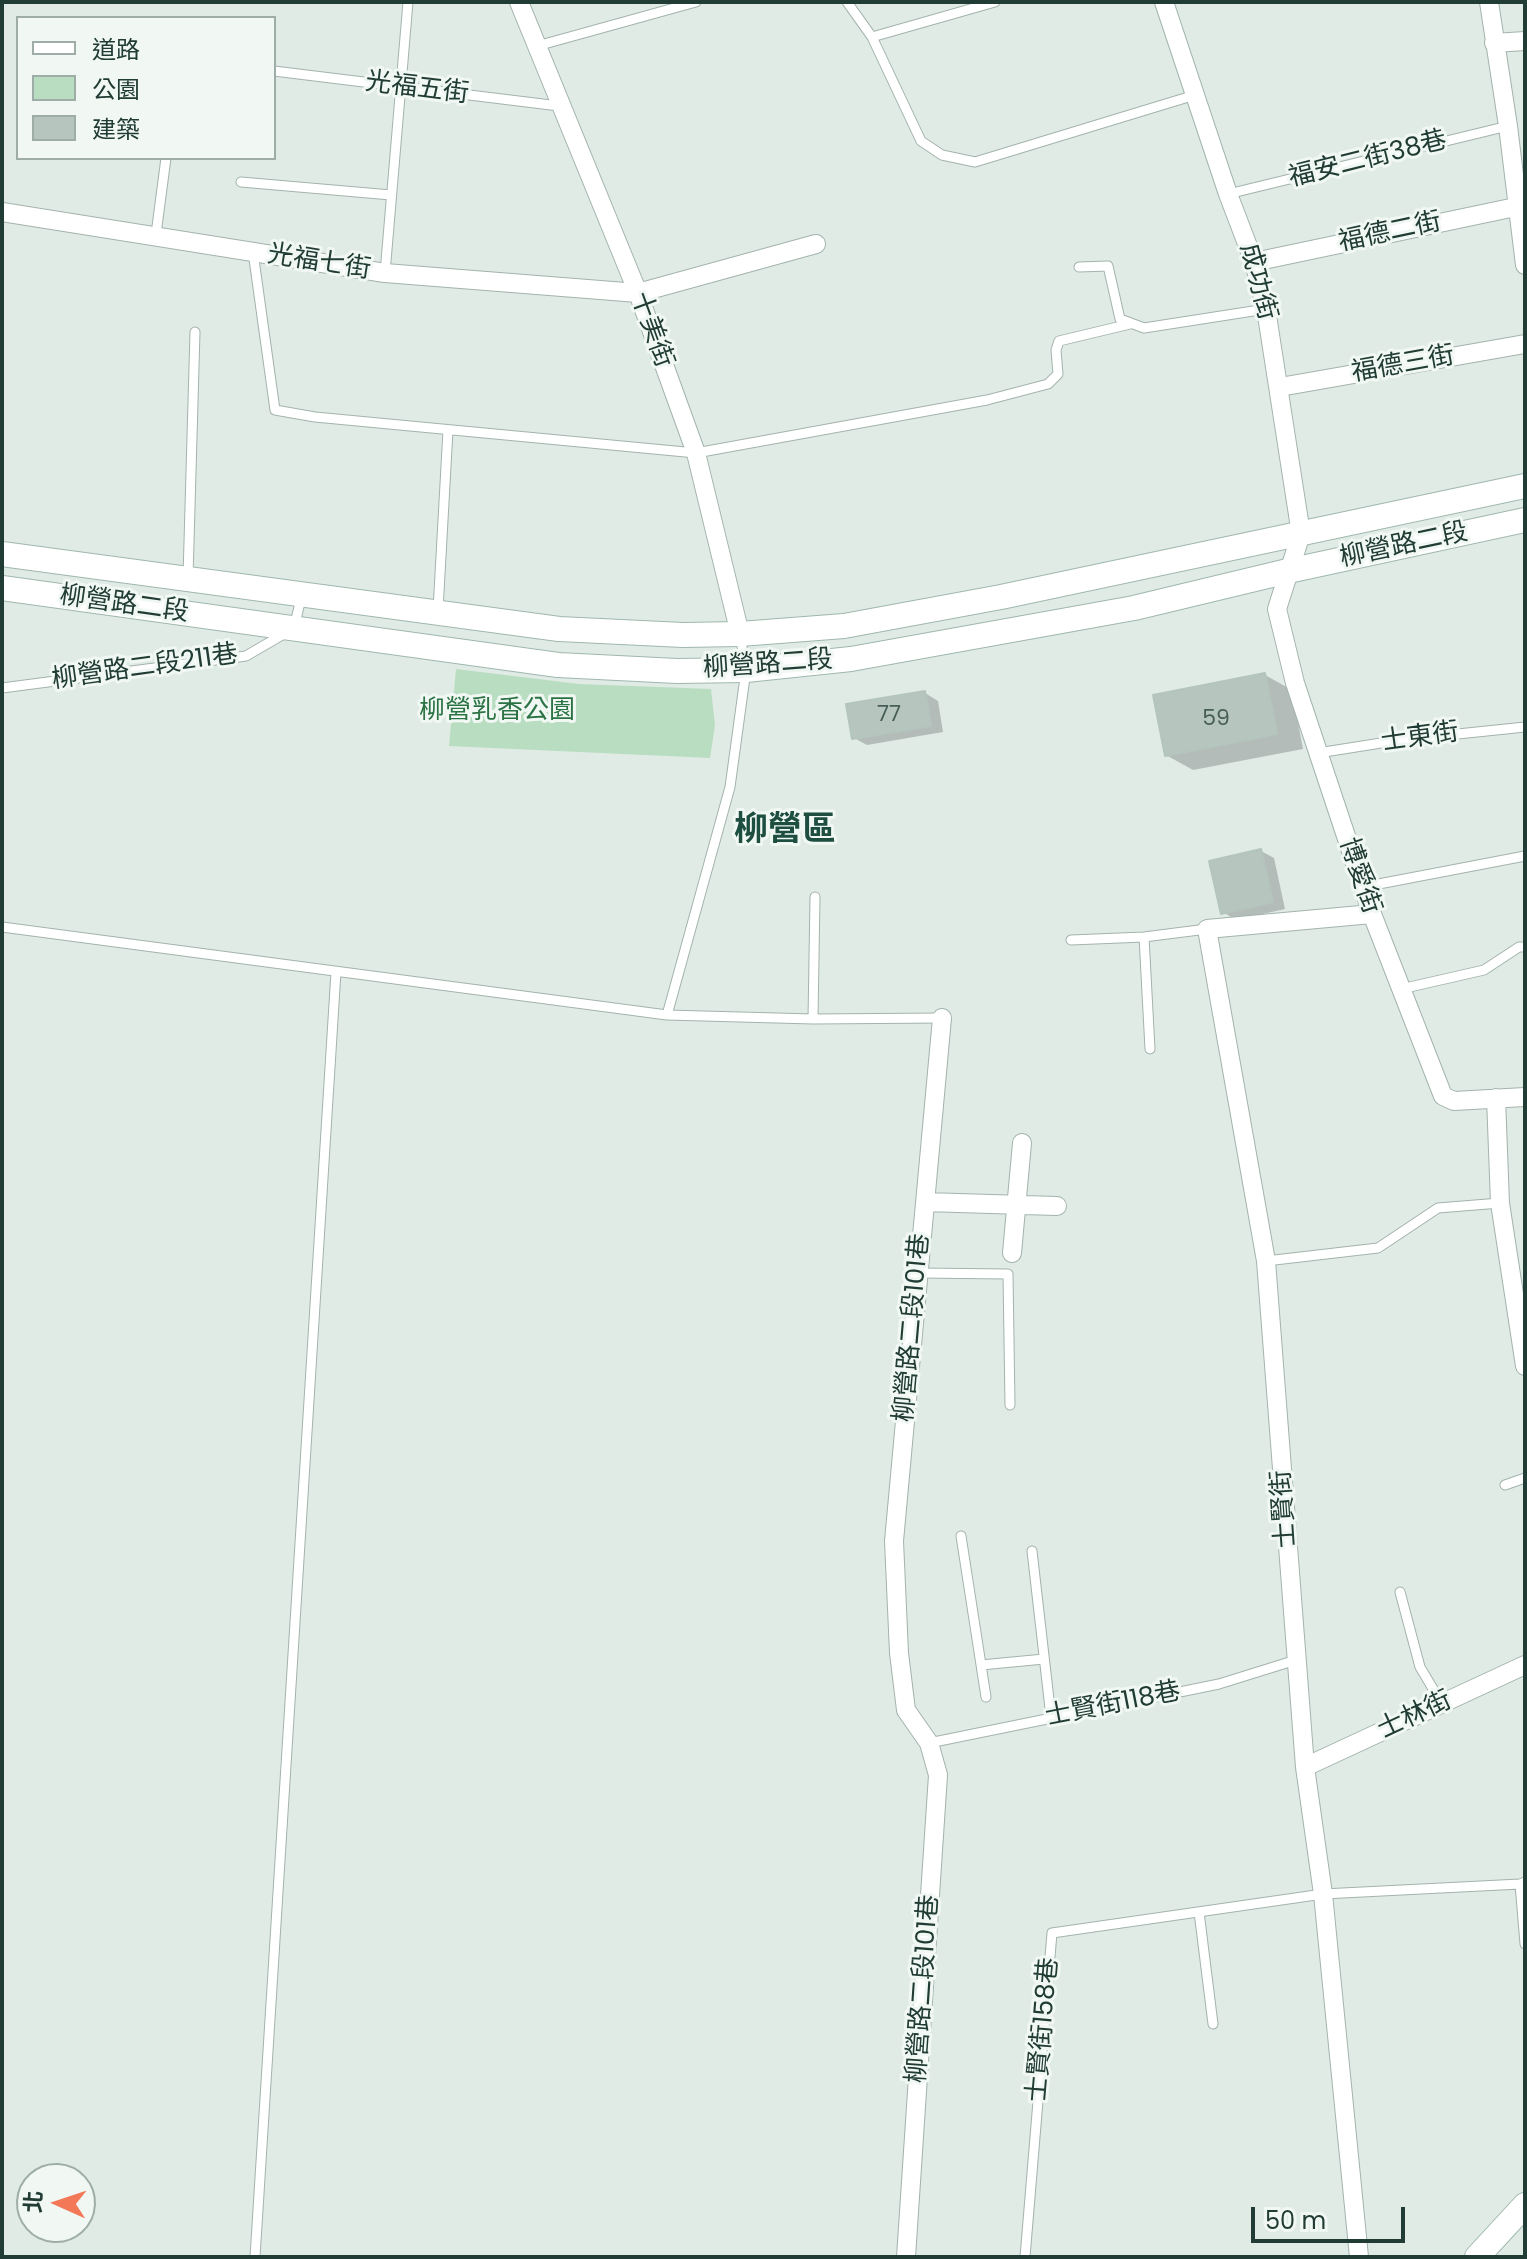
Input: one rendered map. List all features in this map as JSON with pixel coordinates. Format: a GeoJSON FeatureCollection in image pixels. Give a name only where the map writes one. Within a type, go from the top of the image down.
{"type":"FeatureCollection","features":[{"type":"Feature","properties":{"kind":"street","name":"十美街"},"geometry":{"type":"LineString","coordinates":[[519,2],[638,293],[696,453],[740,634]]}},
{"type":"Feature","properties":{"kind":"street","name":"成功街"},"geometry":{"type":"LineString","coordinates":[[1164,2],[1254,262],[1266,309],[1301,534],[1288,571]]}},
{"type":"Feature","properties":{"kind":"street"},"geometry":{"type":"LineString","coordinates":[[1489,2],[1521,206],[1525,265]]}},
{"type":"Feature","properties":{"kind":"street"},"geometry":{"type":"LineString","coordinates":[[1494,43],[1525,41]]}},
{"type":"Feature","properties":{"kind":"street","name":"福德二街"},"geometry":{"type":"LineString","coordinates":[[1254,262],[1521,206]]}},
{"type":"Feature","properties":{"kind":"street","name":"光福七街"},"geometry":{"type":"LineString","coordinates":[[2,212],[156,234],[385,273],[638,293],[816,244]]}},
{"type":"Feature","properties":{"kind":"street","name":"福德三街"},"geometry":{"type":"LineString","coordinates":[[1280,387],[1525,344]]}},
{"type":"Feature","properties":{"kind":"street","name":"柳營路二段"},"geometry":{"type":"LineString","coordinates":[[2,554],[559,629],[683,635],[740,634],[844,626],[1001,597],[1525,486]]}},
{"type":"Feature","properties":{"kind":"street","name":"柳營路二段"},"geometry":{"type":"LineString","coordinates":[[2,588],[558,665],[677,671],[746,670],[851,659],[1120,611],[1525,520]]}},
{"type":"Feature","properties":{"kind":"street","name":"博愛街"},"geometry":{"type":"LineString","coordinates":[[1288,571],[1277,609],[1295,683],[1316,754],[1372,914],[1443,1096],[1454,1101],[1525,1097]]}},
{"type":"Feature","properties":{"kind":"street"},"geometry":{"type":"LineString","coordinates":[[1207,929],[1372,914]]}},
{"type":"Feature","properties":{"kind":"street","name":"士賢街"},"geometry":{"type":"LineString","coordinates":[[1207,929],[1266,1261],[1305,1767],[1323,1894],[1359,2257]]}},
{"type":"Feature","properties":{"kind":"street","name":"柳營路二段101巷"},"geometry":{"type":"LineString","coordinates":[[906,2257],[938,1775],[929,1743],[906,1710],[899,1653],[894,1541],[942,1018]]}},
{"type":"Feature","properties":{"kind":"street"},"geometry":{"type":"LineString","coordinates":[[1496,1098],[1500,1203],[1525,1366]]}},
{"type":"Feature","properties":{"kind":"street"},"geometry":{"type":"LineString","coordinates":[[1012,1253],[1022,1143]]}},
{"type":"Feature","properties":{"kind":"street"},"geometry":{"type":"LineString","coordinates":[[925,1202],[1057,1206]]}},
{"type":"Feature","properties":{"kind":"street","name":"士林街"},"geometry":{"type":"LineString","coordinates":[[1305,1767],[1525,1665]]}},
{"type":"Feature","properties":{"kind":"street"},"geometry":{"type":"LineString","coordinates":[[1477,2257],[1525,2205]]}},
{"type":"Feature","properties":{"kind":"lane"},"geometry":{"type":"LineString","coordinates":[[385,273],[408,2]]}},
{"type":"Feature","properties":{"kind":"lane"},"geometry":{"type":"LineString","coordinates":[[536,46],[696,2]]}},
{"type":"Feature","properties":{"kind":"lane"},"geometry":{"type":"LineString","coordinates":[[847,2],[872,37],[921,141],[942,155],[975,162],[1196,94]]}},
{"type":"Feature","properties":{"kind":"lane"},"geometry":{"type":"LineString","coordinates":[[872,37],[995,2]]}},
{"type":"Feature","properties":{"kind":"lane","name":"光福五街"},"geometry":{"type":"LineString","coordinates":[[276,71],[559,106]]}},
{"type":"Feature","properties":{"kind":"lane","name":"福安二街38巷"},"geometry":{"type":"LineString","coordinates":[[1228,194],[1508,126]]}},
{"type":"Feature","properties":{"kind":"lane"},"geometry":{"type":"LineString","coordinates":[[156,234],[166,160]]}},
{"type":"Feature","properties":{"kind":"lane"},"geometry":{"type":"LineString","coordinates":[[241,182],[391,195]]}},
{"type":"Feature","properties":{"kind":"lane"},"geometry":{"type":"LineString","coordinates":[[253,252],[275,410],[696,453],[987,400],[1048,384],[1058,374],[1056,350],[1059,341],[1130,324]]}},
{"type":"Feature","properties":{"kind":"lane"},"geometry":{"type":"LineString","coordinates":[[1079,267],[1108,266],[1120,319],[1144,328],[1266,309]]}},
{"type":"Feature","properties":{"kind":"lane"},"geometry":{"type":"LineString","coordinates":[[188,579],[195,332]]}},
{"type":"Feature","properties":{"kind":"lane"},"geometry":{"type":"LineString","coordinates":[[438,612],[448,430]]}},
{"type":"Feature","properties":{"kind":"lane"},"geometry":{"type":"LineString","coordinates":[[294,628],[302,594]]}},
{"type":"Feature","properties":{"kind":"lane","name":"柳營路二段211巷"},"geometry":{"type":"LineString","coordinates":[[2,688],[246,656],[294,628]]}},
{"type":"Feature","properties":{"kind":"lane","name":"十美街"},"geometry":{"type":"LineString","coordinates":[[740,634],[746,670]]}},
{"type":"Feature","properties":{"kind":"lane"},"geometry":{"type":"LineString","coordinates":[[667,1015],[730,787],[746,670]]}},
{"type":"Feature","properties":{"kind":"lane","name":"士東街"},"geometry":{"type":"LineString","coordinates":[[1316,754],[1400,740],[1525,727]]}},
{"type":"Feature","properties":{"kind":"lane"},"geometry":{"type":"LineString","coordinates":[[1363,888],[1525,856]]}},
{"type":"Feature","properties":{"kind":"lane"},"geometry":{"type":"LineString","coordinates":[[813,1019],[815,897]]}},
{"type":"Feature","properties":{"kind":"lane","name":"柳營路二段101巷"},"geometry":{"type":"LineString","coordinates":[[2,927],[667,1015],[813,1019],[942,1018]]}},
{"type":"Feature","properties":{"kind":"lane"},"geometry":{"type":"LineString","coordinates":[[1071,940],[1144,937],[1207,929]]}},
{"type":"Feature","properties":{"kind":"lane"},"geometry":{"type":"LineString","coordinates":[[1144,937],[1150,1049]]}},
{"type":"Feature","properties":{"kind":"lane"},"geometry":{"type":"LineString","coordinates":[[1401,989],[1484,970],[1519,947],[1525,947]]}},
{"type":"Feature","properties":{"kind":"lane"},"geometry":{"type":"LineString","coordinates":[[255,2257],[336,972]]}},
{"type":"Feature","properties":{"kind":"lane"},"geometry":{"type":"LineString","coordinates":[[1266,1261],[1378,1248],[1438,1208],[1500,1203]]}},
{"type":"Feature","properties":{"kind":"lane"},"geometry":{"type":"LineString","coordinates":[[918,1273],[1008,1274],[1010,1405]]}},
{"type":"Feature","properties":{"kind":"lane"},"geometry":{"type":"LineString","coordinates":[[1505,1485],[1525,1478]]}},
{"type":"Feature","properties":{"kind":"lane"},"geometry":{"type":"LineString","coordinates":[[961,1536],[986,1697]]}},
{"type":"Feature","properties":{"kind":"lane"},"geometry":{"type":"LineString","coordinates":[[1032,1551],[1051,1717]]}},
{"type":"Feature","properties":{"kind":"lane"},"geometry":{"type":"LineString","coordinates":[[1400,1592],[1420,1667],[1442,1704]]}},
{"type":"Feature","properties":{"kind":"lane"},"geometry":{"type":"LineString","coordinates":[[981,1665],[1044,1659]]}},
{"type":"Feature","properties":{"kind":"lane","name":"士賢街118巷"},"geometry":{"type":"LineString","coordinates":[[929,1743],[1219,1684],[1296,1660]]}},
{"type":"Feature","properties":{"kind":"lane"},"geometry":{"type":"LineString","coordinates":[[1523,1883],[1525,1944]]}},
{"type":"Feature","properties":{"kind":"lane","name":"士賢街158巷"},"geometry":{"type":"LineString","coordinates":[[1025,2257],[1052,1933],[1323,1894],[1523,1883]]}},
{"type":"Feature","properties":{"kind":"lane"},"geometry":{"type":"LineString","coordinates":[[1199,1912],[1213,2024]]}},
{"type":"Feature","properties":{"kind":"green space","name":"柳營乳香公園"},"geometry":{"type":"Polygon","coordinates":[[[456,669],[579,684],[711,689],[715,725],[710,758],[449,746],[456,669]]]}},
{"type":"Feature","properties":{"kind":"building"},"geometry":{"type":"Polygon","coordinates":[[[1265,673],[1277,734],[1165,756],[1153,695],[1265,673]]]}},
{"type":"Feature","properties":{"kind":"building"},"geometry":{"type":"Polygon","coordinates":[[[925,691],[931,726],[852,739],[846,704],[925,691]]]}},
{"type":"Feature","properties":{"kind":"building"},"geometry":{"type":"Polygon","coordinates":[[[1261,849],[1273,902],[1221,914],[1209,861],[1261,849]]]}},
{"type":"Feature","properties":{"kind":"district","name":"柳營區"},"geometry":{"type":"Point","coordinates":[785,831]}}]}
